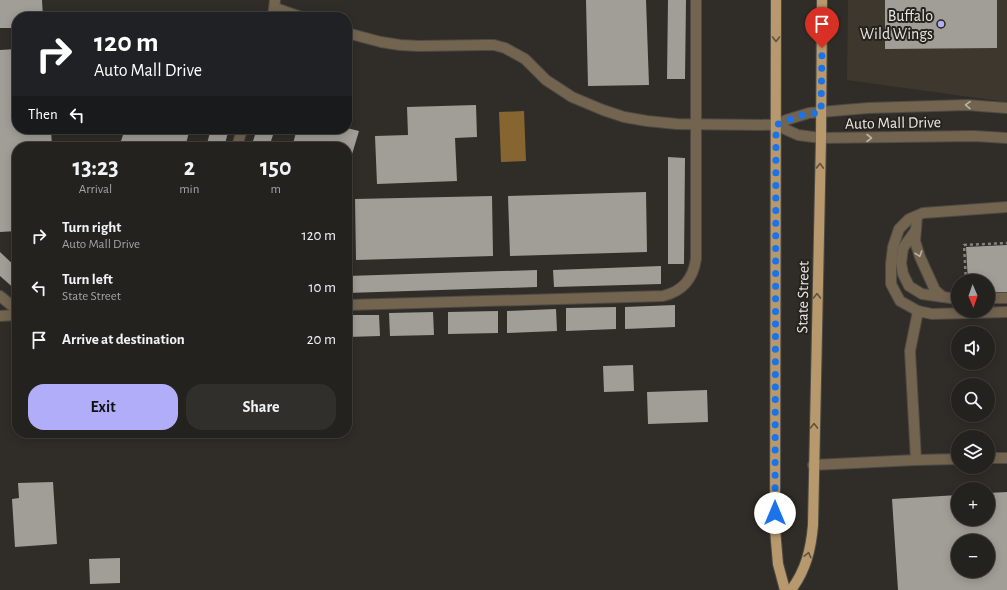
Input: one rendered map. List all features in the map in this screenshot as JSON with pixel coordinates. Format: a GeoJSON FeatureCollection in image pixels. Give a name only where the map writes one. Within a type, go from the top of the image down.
{"type":"FeatureCollection","features":[{"type":"Feature","properties":{"kind":"main road","name":"State Street"},"geometry":{"type":"LineString","coordinates":[[776,0],[775,529],[778,564],[785,590]]}},
{"type":"Feature","properties":{"kind":"main road","name":"State Street"},"geometry":{"type":"LineString","coordinates":[[792,590],[806,563],[811,544],[813,525],[821,138],[822,0]]}},
{"type":"Feature","properties":{"kind":"street"},"geometry":{"type":"LineString","coordinates":[[352,305],[663,296],[672,294],[680,289],[686,283],[695,268],[696,259],[696,0]]}},
{"type":"Feature","properties":{"kind":"street"},"geometry":{"type":"LineString","coordinates":[[274,8],[286,12]]}},
{"type":"Feature","properties":{"kind":"street"},"geometry":{"type":"LineString","coordinates":[[352,34],[375,41],[400,45],[483,45],[499,47],[515,53],[525,59],[546,80],[558,89],[587,104],[624,117],[647,121],[696,125],[776,125]]}},
{"type":"Feature","properties":{"kind":"street","name":"Auto Mall Drive"},"geometry":{"type":"LineString","coordinates":[[776,125],[798,116],[821,112],[868,108],[967,105],[1007,108]]}},
{"type":"Feature","properties":{"kind":"street","name":"Auto Mall Drive"},"geometry":{"type":"LineString","coordinates":[[776,125],[798,135],[821,138],[974,136],[1007,138]]}},
{"type":"Feature","properties":{"kind":"street"},"geometry":{"type":"LineString","coordinates":[[1007,207],[923,212],[909,219],[899,230],[893,247],[890,264],[891,284],[900,301],[918,311],[932,314],[1007,312]]}},
{"type":"Feature","properties":{"kind":"street"},"geometry":{"type":"LineString","coordinates":[[917,216],[915,241],[920,257],[934,290],[944,297]]}},
{"type":"Feature","properties":{"kind":"street"},"geometry":{"type":"LineString","coordinates":[[916,230],[903,248],[901,263],[903,274],[909,286],[922,294],[951,298]]}},
{"type":"Feature","properties":{"kind":"street"},"geometry":{"type":"LineString","coordinates":[[0,296],[12,306]]}},
{"type":"Feature","properties":{"kind":"street"},"geometry":{"type":"LineString","coordinates":[[995,298],[1007,298]]}},
{"type":"Feature","properties":{"kind":"street"},"geometry":{"type":"LineString","coordinates":[[916,460],[910,351],[918,311]]}},
{"type":"Feature","properties":{"kind":"street"},"geometry":{"type":"LineString","coordinates":[[0,316],[12,315]]}},
{"type":"Feature","properties":{"kind":"street"},"geometry":{"type":"LineString","coordinates":[[995,458],[1007,458]]}},
{"type":"Feature","properties":{"kind":"street"},"geometry":{"type":"LineString","coordinates":[[814,465],[951,459]]}},
{"type":"Feature","properties":{"kind":"path"},"geometry":{"type":"LineString","coordinates":[[966,274],[964,245],[1007,243]]}},
{"type":"Feature","properties":{"kind":"shaded area"},"geometry":{"type":"Polygon","coordinates":[[[848,0],[1007,0],[1007,102],[847,80],[848,0]]]}},
{"type":"Feature","properties":{"kind":"shaded area"},"geometry":{"type":"Polygon","coordinates":[[[524,111],[526,161],[501,162],[499,112],[524,111]]]}},
{"type":"Feature","properties":{"kind":"building"},"geometry":{"type":"Polygon","coordinates":[[[0,0],[42,0],[43,12],[12,12],[12,28],[0,28],[0,0]]]}},
{"type":"Feature","properties":{"kind":"building"},"geometry":{"type":"Polygon","coordinates":[[[586,0],[646,0],[649,85],[588,86],[586,0]]]}},
{"type":"Feature","properties":{"kind":"building"},"geometry":{"type":"Polygon","coordinates":[[[668,0],[686,0],[685,79],[667,79],[668,0]]]}},
{"type":"Feature","properties":{"kind":"building","name":"Buffalo Wild Wings"},"geometry":{"type":"Polygon","coordinates":[[[885,0],[997,0],[997,48],[885,49],[885,0]]]}},
{"type":"Feature","properties":{"kind":"building"},"geometry":{"type":"Polygon","coordinates":[[[12,49],[12,134],[51,134],[52,142],[12,142],[12,231],[0,232],[0,50],[12,49]]]}},
{"type":"Feature","properties":{"kind":"building"},"geometry":{"type":"Polygon","coordinates":[[[476,105],[477,137],[455,138],[457,181],[377,184],[375,136],[408,135],[407,107],[476,105]]]}},
{"type":"Feature","properties":{"kind":"building"},"geometry":{"type":"Polygon","coordinates":[[[352,129],[359,131],[352,154],[352,142],[293,142],[296,134],[352,134],[352,129]]]}},
{"type":"Feature","properties":{"kind":"building"},"geometry":{"type":"Polygon","coordinates":[[[123,134],[189,134],[186,142],[121,142],[123,134]]]}},
{"type":"Feature","properties":{"kind":"building"},"geometry":{"type":"Polygon","coordinates":[[[210,134],[228,134],[225,142],[207,142],[210,134]]]}},
{"type":"Feature","properties":{"kind":"building"},"geometry":{"type":"Polygon","coordinates":[[[255,134],[273,134],[271,142],[253,142],[255,134]]]}},
{"type":"Feature","properties":{"kind":"building"},"geometry":{"type":"Polygon","coordinates":[[[668,157],[685,158],[684,264],[668,264],[668,157]]]}},
{"type":"Feature","properties":{"kind":"building"},"geometry":{"type":"Polygon","coordinates":[[[646,192],[647,252],[510,256],[508,196],[646,192]]]}},
{"type":"Feature","properties":{"kind":"building"},"geometry":{"type":"Polygon","coordinates":[[[492,196],[493,256],[356,260],[355,199],[492,196]]]}},
{"type":"Feature","properties":{"kind":"building"},"geometry":{"type":"Polygon","coordinates":[[[1007,245],[1007,294],[995,294],[995,274],[968,274],[966,247],[1007,245]]]}},
{"type":"Feature","properties":{"kind":"building"},"geometry":{"type":"Polygon","coordinates":[[[0,252],[12,263],[12,287],[0,276],[0,252]]]}},
{"type":"Feature","properties":{"kind":"building"},"geometry":{"type":"Polygon","coordinates":[[[661,266],[661,284],[554,287],[553,270],[661,266]]]}},
{"type":"Feature","properties":{"kind":"building"},"geometry":{"type":"Polygon","coordinates":[[[537,270],[537,287],[352,293],[352,276],[537,270]]]}},
{"type":"Feature","properties":{"kind":"building"},"geometry":{"type":"Polygon","coordinates":[[[675,305],[675,327],[625,329],[625,307],[675,305]]]}},
{"type":"Feature","properties":{"kind":"building"},"geometry":{"type":"Polygon","coordinates":[[[616,307],[616,329],[566,331],[566,308],[616,307]]]}},
{"type":"Feature","properties":{"kind":"building"},"geometry":{"type":"Polygon","coordinates":[[[556,309],[557,331],[507,333],[507,311],[556,309]]]}},
{"type":"Feature","properties":{"kind":"building"},"geometry":{"type":"Polygon","coordinates":[[[498,311],[498,333],[448,334],[448,312],[498,311]]]}},
{"type":"Feature","properties":{"kind":"building"},"geometry":{"type":"Polygon","coordinates":[[[433,312],[434,335],[390,336],[389,313],[433,312]]]}},
{"type":"Feature","properties":{"kind":"building"},"geometry":{"type":"Polygon","coordinates":[[[352,315],[379,315],[380,336],[352,337],[352,315]]]}},
{"type":"Feature","properties":{"kind":"building"},"geometry":{"type":"Polygon","coordinates":[[[633,365],[634,391],[604,392],[603,366],[633,365]]]}},
{"type":"Feature","properties":{"kind":"building"},"geometry":{"type":"Polygon","coordinates":[[[707,390],[708,422],[648,424],[647,392],[707,390]]]}},
{"type":"Feature","properties":{"kind":"building"},"geometry":{"type":"Polygon","coordinates":[[[53,482],[57,544],[15,547],[12,499],[19,498],[18,483],[53,482]]]}},
{"type":"Feature","properties":{"kind":"building"},"geometry":{"type":"Polygon","coordinates":[[[1007,492],[1007,590],[898,590],[892,499],[951,495],[951,526],[995,526],[995,493],[1007,492]]]}},
{"type":"Feature","properties":{"kind":"building"},"geometry":{"type":"Polygon","coordinates":[[[120,558],[120,583],[90,584],[89,559],[120,558]]]}},
{"type":"Feature","properties":{"kind":"place","name":"Buffalo Wild Wings"},"geometry":{"type":"Point","coordinates":[941,24]}},
{"type":"Feature","properties":{"kind":"route"},"geometry":{"type":"LineString","coordinates":[[775,513],[776,125],[798,116],[821,112],[822,48]]}}]}
